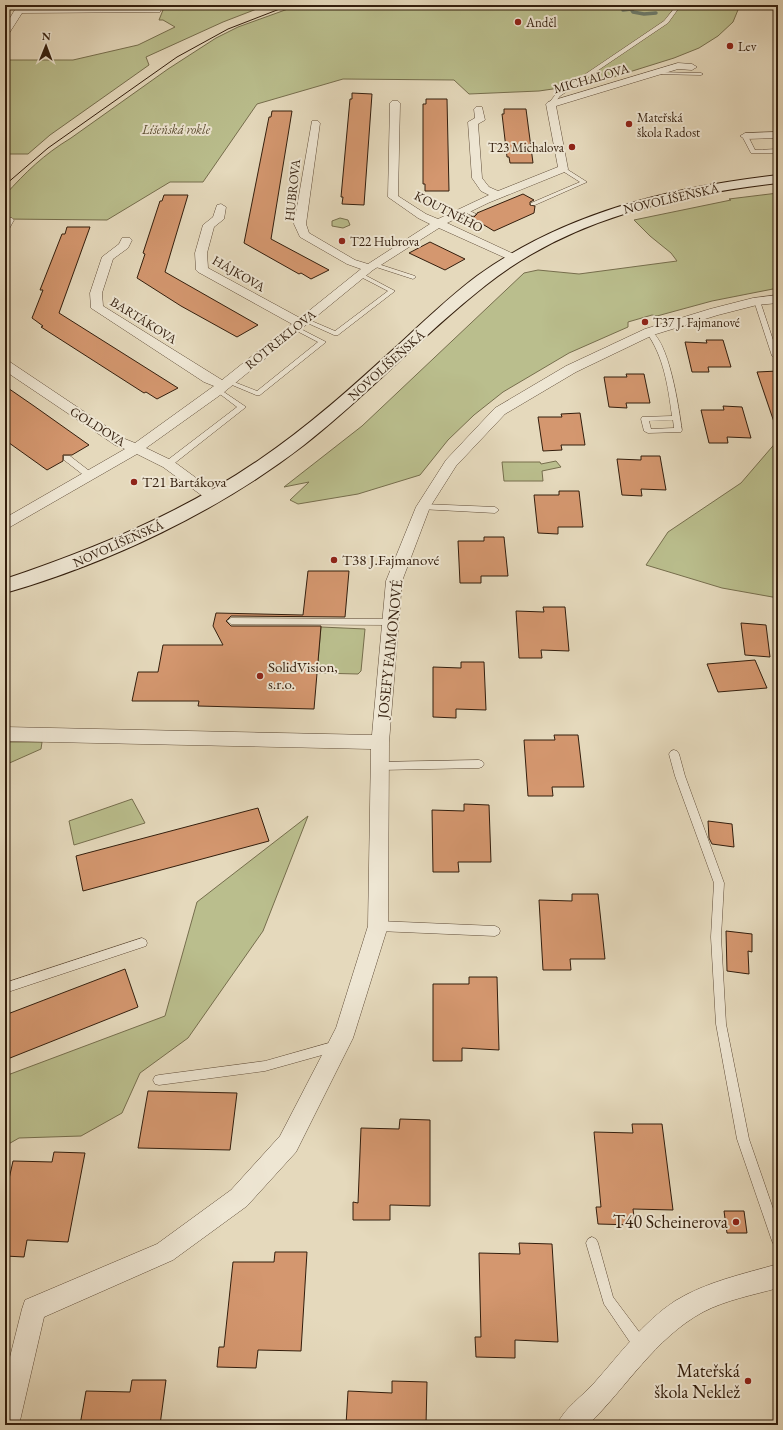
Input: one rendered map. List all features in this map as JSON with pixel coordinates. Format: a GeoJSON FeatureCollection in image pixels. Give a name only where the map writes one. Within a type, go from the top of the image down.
{"type":"FeatureCollection","features":[{"type":"Feature","properties":{"kind":"street"},"geometry":{"type":"LineString","coordinates":[[5,33],[19,10],[157,10],[159,5]]}},
{"type":"Feature","properties":{"kind":"street","name":"MICHALOVA"},"geometry":{"type":"LineString","coordinates":[[563,170],[551,104],[678,66],[692,66]]}},
{"type":"Feature","properties":{"kind":"street","name":"KOUTNÉHO"},"geometry":{"type":"LineString","coordinates":[[394,103],[393,197],[422,216],[514,258]]}},
{"type":"Feature","properties":{"kind":"street"},"geometry":{"type":"LineString","coordinates":[[479,109],[480,120],[473,122],[477,178],[485,189],[497,195]]}},
{"type":"Feature","properties":{"kind":"street","name":"HUBROVA"},"geometry":{"type":"LineString","coordinates":[[315,123],[300,224],[304,235],[351,262],[368,269]]}},
{"type":"Feature","properties":{"kind":"street"},"geometry":{"type":"LineString","coordinates":[[745,136],[778,135]]}},
{"type":"Feature","properties":{"kind":"street","name":"ROTREKLOVA"},"geometry":{"type":"LineString","coordinates":[[5,524],[137,448],[222,385],[368,269],[396,249],[438,223],[468,212],[497,195],[563,170]]}},
{"type":"Feature","properties":{"kind":"street","name":"NOVOLÍŠEŇSKÁ"},"geometry":{"type":"LineString","coordinates":[[5,586],[100,552],[166,522],[252,474],[300,440],[349,399],[466,293],[514,258],[569,228],[626,208],[697,191],[778,179]]}},
{"type":"Feature","properties":{"kind":"street","name":"HÁJKOVA"},"geometry":{"type":"LineString","coordinates":[[221,207],[218,219],[209,225],[200,253],[202,270],[300,324]]}},
{"type":"Feature","properties":{"kind":"street","name":"BARTÁKOVA"},"geometry":{"type":"LineString","coordinates":[[126,240],[124,246],[108,257],[96,293],[97,308],[209,379],[222,385]]}},
{"type":"Feature","properties":{"kind":"street","name":"JOSEFY FAIMONOVÉ"},"geometry":{"type":"LineString","coordinates":[[6,1425],[34,1309],[165,1252],[239,1198],[288,1144],[342,1038],[378,926],[380,742],[394,581],[423,508],[451,463],[500,411],[570,369],[649,332],[714,312],[757,301],[778,299]]}},
{"type":"Feature","properties":{"kind":"street","name":"GOLDOVA"},"geometry":{"type":"LineString","coordinates":[[5,365],[120,442],[137,448],[168,464],[213,497]]}},
{"type":"Feature","properties":{"kind":"street"},"geometry":{"type":"LineString","coordinates":[[5,734],[380,742]]}},
{"type":"Feature","properties":{"kind":"street"},"geometry":{"type":"LineString","coordinates":[[570,1425],[671,1318],[712,1295],[778,1276]]}},
{"type":"Feature","properties":{"kind":"lane"},"geometry":{"type":"LineString","coordinates":[[551,104],[558,95],[666,22],[679,5]]}},
{"type":"Feature","properties":{"kind":"lane","name":"MICHALOVA"},"geometry":{"type":"LineString","coordinates":[[656,73],[701,74]]}},
{"type":"Feature","properties":{"kind":"lane"},"geometry":{"type":"LineString","coordinates":[[745,136],[753,152],[778,151]]}},
{"type":"Feature","properties":{"kind":"lane"},"geometry":{"type":"LineString","coordinates":[[533,204],[584,182],[563,170]]}},
{"type":"Feature","properties":{"kind":"lane"},"geometry":{"type":"LineString","coordinates":[[368,269],[413,277]]}},
{"type":"Feature","properties":{"kind":"lane"},"geometry":{"type":"LineString","coordinates":[[300,324],[336,334],[392,291],[368,269]]}},
{"type":"Feature","properties":{"kind":"lane"},"geometry":{"type":"LineString","coordinates":[[757,301],[775,356]]}},
{"type":"Feature","properties":{"kind":"lane"},"geometry":{"type":"LineString","coordinates":[[222,385],[258,394],[324,342],[300,324]]}},
{"type":"Feature","properties":{"kind":"lane"},"geometry":{"type":"LineString","coordinates":[[649,332],[655,337],[670,380],[676,418]]}},
{"type":"Feature","properties":{"kind":"lane"},"geometry":{"type":"LineString","coordinates":[[168,464],[242,407],[222,385]]}},
{"type":"Feature","properties":{"kind":"lane"},"geometry":{"type":"LineString","coordinates":[[67,458],[89,475]]}},
{"type":"Feature","properties":{"kind":"lane"},"geometry":{"type":"LineString","coordinates":[[423,508],[495,510]]}},
{"type":"Feature","properties":{"kind":"lane"},"geometry":{"type":"LineString","coordinates":[[231,621],[390,622]]}},
{"type":"Feature","properties":{"kind":"lane"},"geometry":{"type":"LineString","coordinates":[[674,754],[680,776],[718,883],[716,937],[721,1024],[743,1139],[778,1241]]}},
{"type":"Feature","properties":{"kind":"lane"},"geometry":{"type":"LineString","coordinates":[[380,766],[479,764]]}},
{"type":"Feature","properties":{"kind":"lane"},"geometry":{"type":"LineString","coordinates":[[378,926],[495,931]]}},
{"type":"Feature","properties":{"kind":"lane"},"geometry":{"type":"LineString","coordinates":[[5,988],[142,943]]}},
{"type":"Feature","properties":{"kind":"lane"},"geometry":{"type":"LineString","coordinates":[[159,1080],[265,1066],[342,1038]]}},
{"type":"Feature","properties":{"kind":"lane"},"geometry":{"type":"LineString","coordinates":[[592,1243],[608,1300],[642,1347]]}},
{"type":"Feature","properties":{"kind":"green space"},"geometry":{"type":"Polygon","coordinates":[[[165,5],[267,5],[223,22],[146,57],[149,65],[50,135],[28,154],[5,154],[5,60],[73,60],[138,45],[175,27],[163,20],[159,20],[165,5]]]}},
{"type":"Feature","properties":{"kind":"green space","name":"Líšeňská rokle"},"geometry":{"type":"Polygon","coordinates":[[[299,5],[740,5],[733,22],[718,36],[699,48],[674,58],[594,83],[539,91],[469,94],[454,80],[343,79],[257,104],[203,182],[170,182],[107,220],[5,219],[5,195],[43,157],[168,69],[216,38],[238,27],[299,5]]]}},
{"type":"Feature","properties":{"kind":"green space"},"geometry":{"type":"Polygon","coordinates":[[[778,193],[778,288],[712,301],[657,316],[652,315],[628,322],[628,327],[569,353],[503,392],[474,415],[448,440],[420,475],[358,494],[298,504],[290,500],[309,482],[284,487],[362,426],[524,273],[538,270],[579,274],[677,261],[671,253],[650,236],[634,220],[731,200],[729,199],[778,193]]]}},
{"type":"Feature","properties":{"kind":"green space"},"geometry":{"type":"Polygon","coordinates":[[[340,218],[348,220],[350,225],[343,228],[332,226],[332,221],[340,218]]]}},
{"type":"Feature","properties":{"kind":"green space"},"geometry":{"type":"Polygon","coordinates":[[[778,440],[778,598],[722,588],[646,565],[668,532],[741,483],[778,440]]]}},
{"type":"Feature","properties":{"kind":"green space"},"geometry":{"type":"Polygon","coordinates":[[[556,461],[561,467],[542,471],[543,481],[504,481],[502,462],[540,462],[541,464],[556,461]]]}},
{"type":"Feature","properties":{"kind":"green space"},"geometry":{"type":"Polygon","coordinates":[[[321,627],[365,629],[361,671],[358,674],[317,673],[321,627]]]}},
{"type":"Feature","properties":{"kind":"green space"},"geometry":{"type":"Polygon","coordinates":[[[5,742],[42,742],[41,749],[5,765],[5,742]]]}},
{"type":"Feature","properties":{"kind":"green space"},"geometry":{"type":"Polygon","coordinates":[[[132,799],[145,823],[74,845],[69,821],[132,799]]]}},
{"type":"Feature","properties":{"kind":"green space"},"geometry":{"type":"Polygon","coordinates":[[[308,816],[263,931],[188,1038],[140,1073],[122,1113],[81,1136],[19,1138],[5,1146],[5,1076],[165,1016],[197,902],[308,816]]]}},
{"type":"Feature","properties":{"kind":"building"},"geometry":{"type":"Polygon","coordinates":[[[352,93],[372,94],[364,205],[342,204],[343,197],[341,197],[350,99],[352,99],[352,93]]]}},
{"type":"Feature","properties":{"kind":"building"},"geometry":{"type":"Polygon","coordinates":[[[426,99],[447,99],[449,191],[425,191],[425,184],[423,184],[423,104],[426,104],[426,99]]]}},
{"type":"Feature","properties":{"kind":"building"},"geometry":{"type":"Polygon","coordinates":[[[504,109],[526,109],[533,163],[510,163],[509,157],[507,157],[502,114],[504,114],[504,109]]]}},
{"type":"Feature","properties":{"kind":"building"},"geometry":{"type":"Polygon","coordinates":[[[272,111],[292,111],[271,239],[329,270],[311,279],[301,273],[299,274],[244,243],[269,117],[271,117],[272,111]]]}},
{"type":"Feature","properties":{"kind":"building"},"geometry":{"type":"Polygon","coordinates":[[[523,194],[534,200],[530,202],[530,205],[535,206],[534,213],[494,231],[469,216],[474,217],[477,213],[523,194]]]}},
{"type":"Feature","properties":{"kind":"building"},"geometry":{"type":"Polygon","coordinates":[[[164,195],[188,195],[165,272],[258,325],[237,337],[181,306],[137,278],[145,254],[143,253],[160,201],[162,201],[164,195]]]}},
{"type":"Feature","properties":{"kind":"building"},"geometry":{"type":"Polygon","coordinates":[[[67,227],[90,227],[59,313],[178,388],[157,399],[146,392],[144,393],[41,327],[43,326],[32,318],[43,290],[40,290],[62,234],[65,234],[67,227]]]}},
{"type":"Feature","properties":{"kind":"building"},"geometry":{"type":"Polygon","coordinates":[[[430,242],[465,259],[445,270],[409,253],[430,242]]]}},
{"type":"Feature","properties":{"kind":"building"},"geometry":{"type":"Polygon","coordinates":[[[706,340],[723,340],[731,367],[708,367],[709,372],[692,372],[685,342],[707,343],[706,340]]]}},
{"type":"Feature","properties":{"kind":"building"},"geometry":{"type":"Polygon","coordinates":[[[778,371],[778,424],[775,425],[757,372],[778,371]]]}},
{"type":"Feature","properties":{"kind":"building"},"geometry":{"type":"Polygon","coordinates":[[[626,374],[644,374],[650,403],[626,403],[627,408],[609,407],[604,377],[627,377],[626,374]]]}},
{"type":"Feature","properties":{"kind":"building"},"geometry":{"type":"Polygon","coordinates":[[[5,386],[89,445],[72,455],[63,455],[63,461],[47,470],[5,440],[5,386]]]}},
{"type":"Feature","properties":{"kind":"building"},"geometry":{"type":"Polygon","coordinates":[[[723,406],[742,407],[751,438],[727,437],[728,443],[709,443],[701,410],[724,410],[723,406]]]}},
{"type":"Feature","properties":{"kind":"building"},"geometry":{"type":"Polygon","coordinates":[[[580,413],[585,445],[561,445],[562,450],[543,451],[538,417],[562,417],[561,414],[580,413]]]}},
{"type":"Feature","properties":{"kind":"building"},"geometry":{"type":"Polygon","coordinates":[[[641,456],[660,456],[666,490],[641,489],[642,496],[622,495],[617,459],[641,460],[641,456]]]}},
{"type":"Feature","properties":{"kind":"building"},"geometry":{"type":"Polygon","coordinates":[[[559,491],[579,491],[583,527],[558,527],[558,534],[538,533],[534,495],[559,495],[559,491]]]}},
{"type":"Feature","properties":{"kind":"building"},"geometry":{"type":"Polygon","coordinates":[[[484,537],[504,537],[508,576],[481,576],[481,583],[460,583],[458,541],[484,541],[484,537]]]}},
{"type":"Feature","properties":{"kind":"building"},"geometry":{"type":"Polygon","coordinates":[[[308,571],[349,571],[345,617],[231,616],[226,621],[231,626],[321,626],[314,709],[198,706],[199,701],[132,701],[138,672],[158,672],[163,645],[223,645],[213,626],[216,613],[303,615],[308,571]]]}},
{"type":"Feature","properties":{"kind":"building"},"geometry":{"type":"Polygon","coordinates":[[[543,607],[565,607],[569,651],[541,650],[542,658],[519,658],[516,611],[544,612],[543,607]]]}},
{"type":"Feature","properties":{"kind":"building"},"geometry":{"type":"Polygon","coordinates":[[[741,623],[766,625],[770,657],[745,655],[741,623]]]}},
{"type":"Feature","properties":{"kind":"building"},"geometry":{"type":"Polygon","coordinates":[[[755,660],[767,688],[718,692],[707,664],[755,660]]]}},
{"type":"Feature","properties":{"kind":"building"},"geometry":{"type":"Polygon","coordinates":[[[461,662],[484,662],[486,710],[456,709],[456,718],[433,717],[433,667],[461,668],[461,662]]]}},
{"type":"Feature","properties":{"kind":"building"},"geometry":{"type":"Polygon","coordinates":[[[554,735],[578,735],[584,787],[552,787],[553,796],[528,796],[524,740],[555,740],[554,735]]]}},
{"type":"Feature","properties":{"kind":"building"},"geometry":{"type":"Polygon","coordinates":[[[464,804],[489,805],[491,862],[458,862],[459,872],[433,872],[432,810],[464,811],[464,804]]]}},
{"type":"Feature","properties":{"kind":"building"},"geometry":{"type":"Polygon","coordinates":[[[258,808],[269,841],[83,891],[76,856],[258,808]]]}},
{"type":"Feature","properties":{"kind":"building"},"geometry":{"type":"Polygon","coordinates":[[[708,821],[732,824],[734,847],[712,844],[709,838],[708,821]]]}},
{"type":"Feature","properties":{"kind":"building"},"geometry":{"type":"Polygon","coordinates":[[[572,894],[598,894],[605,959],[570,959],[571,970],[543,970],[539,900],[572,901],[572,894]]]}},
{"type":"Feature","properties":{"kind":"building"},"geometry":{"type":"Polygon","coordinates":[[[726,931],[752,934],[752,952],[748,951],[749,974],[727,971],[726,931]]]}},
{"type":"Feature","properties":{"kind":"building"},"geometry":{"type":"Polygon","coordinates":[[[125,969],[138,1007],[5,1060],[5,1015],[125,969]]]}},
{"type":"Feature","properties":{"kind":"building"},"geometry":{"type":"Polygon","coordinates":[[[469,977],[497,977],[499,1050],[462,1048],[462,1061],[433,1061],[433,984],[469,984],[469,977]]]}},
{"type":"Feature","properties":{"kind":"building"},"geometry":{"type":"Polygon","coordinates":[[[148,1091],[237,1093],[230,1150],[138,1148],[148,1091]]]}},
{"type":"Feature","properties":{"kind":"building"},"geometry":{"type":"Polygon","coordinates":[[[400,1119],[430,1120],[430,1206],[390,1205],[390,1220],[353,1220],[353,1202],[358,1203],[361,1128],[399,1129],[400,1119]]]}},
{"type":"Feature","properties":{"kind":"building"},"geometry":{"type":"Polygon","coordinates":[[[632,1124],[662,1124],[673,1210],[633,1209],[635,1225],[598,1224],[596,1207],[601,1207],[594,1132],[633,1133],[632,1124]]]}},
{"type":"Feature","properties":{"kind":"building"},"geometry":{"type":"Polygon","coordinates":[[[54,1152],[85,1153],[68,1242],[27,1240],[24,1257],[5,1256],[5,1197],[13,1161],[52,1162],[54,1152]]]}},
{"type":"Feature","properties":{"kind":"building","name":"T40 Scheinerova"},"geometry":{"type":"Polygon","coordinates":[[[724,1211],[744,1211],[747,1233],[727,1233],[724,1211]]]}},
{"type":"Feature","properties":{"kind":"building"},"geometry":{"type":"Polygon","coordinates":[[[519,1243],[552,1244],[558,1342],[515,1340],[515,1358],[476,1357],[475,1337],[481,1337],[479,1253],[520,1254],[519,1243]]]}},
{"type":"Feature","properties":{"kind":"building"},"geometry":{"type":"Polygon","coordinates":[[[275,1252],[307,1252],[301,1351],[258,1350],[256,1368],[217,1367],[219,1347],[224,1347],[233,1262],[274,1262],[275,1252]]]}},
{"type":"Feature","properties":{"kind":"building"},"geometry":{"type":"Polygon","coordinates":[[[132,1380],[166,1380],[160,1425],[80,1425],[86,1391],[130,1392],[132,1380]]]}},
{"type":"Feature","properties":{"kind":"building"},"geometry":{"type":"Polygon","coordinates":[[[392,1381],[427,1382],[426,1425],[346,1425],[348,1391],[392,1393],[392,1381]]]}},
{"type":"Feature","properties":{"kind":"waterway"},"geometry":{"type":"LineString","coordinates":[[623,10],[631,9],[633,12],[644,14],[656,13]]}},
{"type":"Feature","properties":{"kind":"tram line"},"geometry":{"type":"LineString","coordinates":[[5,185],[48,148],[177,57],[228,29],[290,5]]}},
{"type":"Feature","properties":{"kind":"place","name":"Anděl"},"geometry":{"type":"Point","coordinates":[518,22]}},
{"type":"Feature","properties":{"kind":"place","name":"Lev"},"geometry":{"type":"Point","coordinates":[730,46]}},
{"type":"Feature","properties":{"kind":"place","name":"Mateřská škola Radost"},"geometry":{"type":"Point","coordinates":[629,124]}},
{"type":"Feature","properties":{"kind":"place","name":"T23 Michalova"},"geometry":{"type":"Point","coordinates":[572,147]}},
{"type":"Feature","properties":{"kind":"place","name":"T22 Hubrova"},"geometry":{"type":"Point","coordinates":[342,241]}},
{"type":"Feature","properties":{"kind":"place","name":"T37 J. Fajmanové"},"geometry":{"type":"Point","coordinates":[645,322]}},
{"type":"Feature","properties":{"kind":"place","name":"T21 Bartákova"},"geometry":{"type":"Point","coordinates":[134,482]}},
{"type":"Feature","properties":{"kind":"place","name":"T38 J.Fajmanové"},"geometry":{"type":"Point","coordinates":[334,560]}},
{"type":"Feature","properties":{"kind":"place","name":"SolidVision, s.r.o."},"geometry":{"type":"Point","coordinates":[260,676]}},
{"type":"Feature","properties":{"kind":"place","name":"T40 Scheinerova"},"geometry":{"type":"Point","coordinates":[736,1222]}},
{"type":"Feature","properties":{"kind":"place","name":"Mateřská škola Neklež"},"geometry":{"type":"Point","coordinates":[748,1381]}}]}
